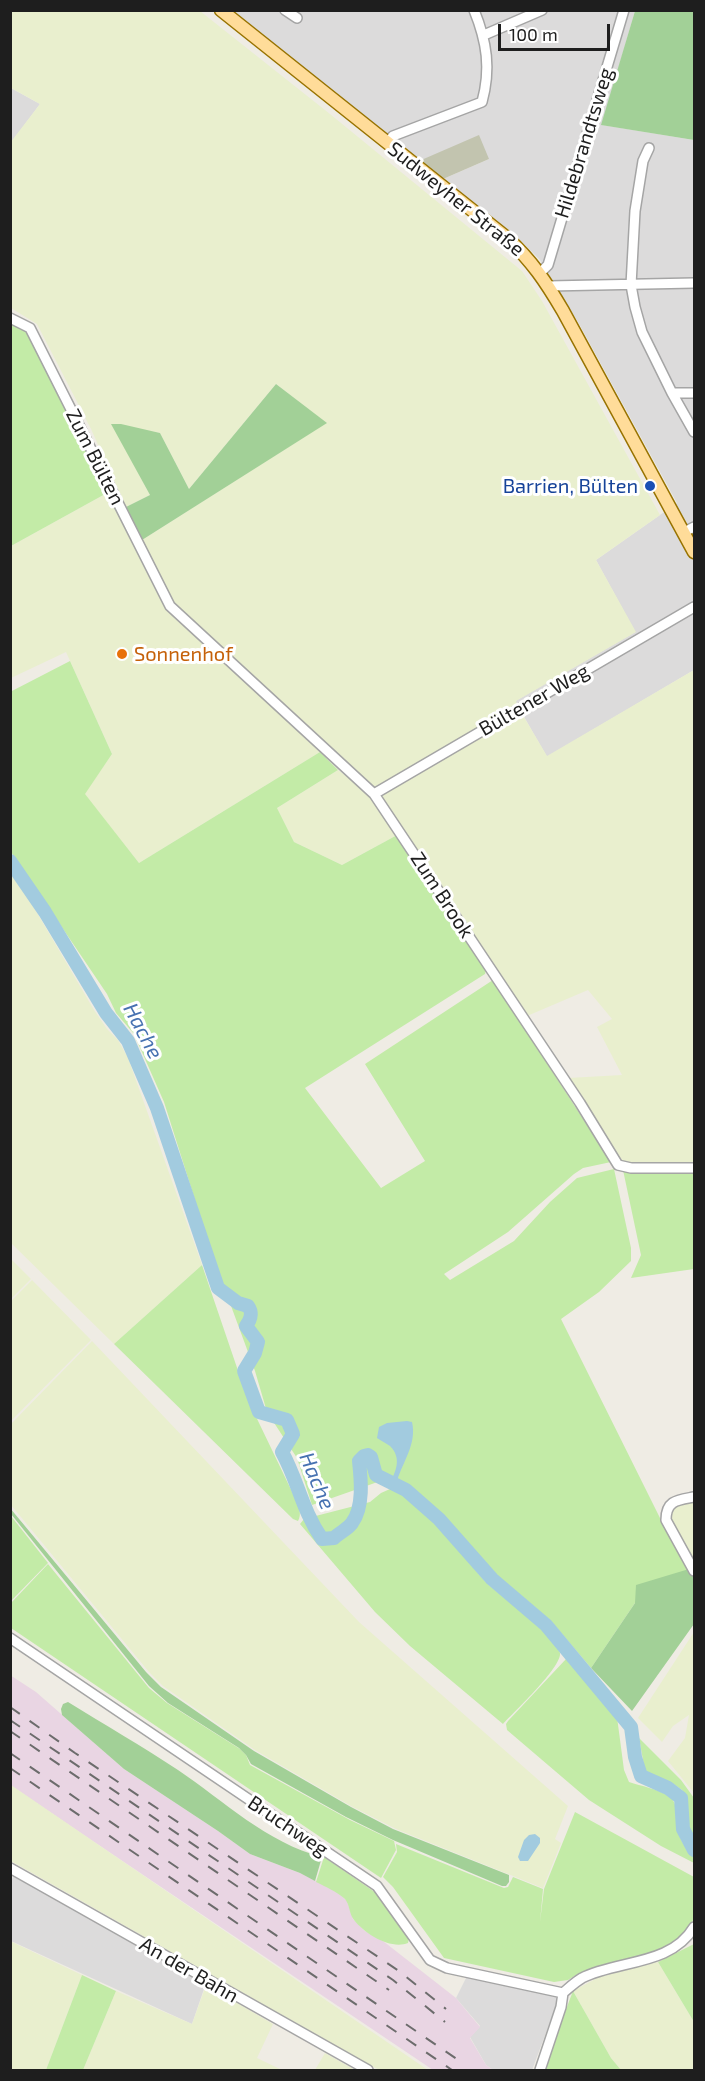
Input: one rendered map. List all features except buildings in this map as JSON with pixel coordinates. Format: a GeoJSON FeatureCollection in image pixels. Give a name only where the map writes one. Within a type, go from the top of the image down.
{"type":"FeatureCollection","features":[{"type":"Feature","properties":{"kind":"main road","name":"Sudweyher Straße"},"geometry":{"type":"LineString","coordinates":[[221,10],[507,238],[528,258],[549,286],[689,529],[694,552]]}},
{"type":"Feature","properties":{"kind":"street"},"geometry":{"type":"LineString","coordinates":[[285,10],[297,18]]}},
{"type":"Feature","properties":{"kind":"street"},"geometry":{"type":"LineString","coordinates":[[387,143],[393,136],[482,102],[488,81],[484,35],[474,10]]}},
{"type":"Feature","properties":{"kind":"street"},"geometry":{"type":"LineString","coordinates":[[484,35],[542,10]]}},
{"type":"Feature","properties":{"kind":"street","name":"Hildebrandtsweg"},"geometry":{"type":"LineString","coordinates":[[540,273],[548,265],[624,10]]}},
{"type":"Feature","properties":{"kind":"street"},"geometry":{"type":"LineString","coordinates":[[649,148],[643,161],[635,211],[631,285],[642,332],[694,432]]}},
{"type":"Feature","properties":{"kind":"street"},"geometry":{"type":"LineString","coordinates":[[549,286],[694,283]]}},
{"type":"Feature","properties":{"kind":"street","name":"Zum Bülten"},"geometry":{"type":"LineString","coordinates":[[10,318],[30,328],[170,606]]}},
{"type":"Feature","properties":{"kind":"street"},"geometry":{"type":"LineString","coordinates":[[672,393],[694,393]]}},
{"type":"Feature","properties":{"kind":"street","name":"Zum Brook"},"geometry":{"type":"LineString","coordinates":[[170,606],[374,794],[574,1094],[618,1164],[631,1168],[694,1168]]}},
{"type":"Feature","properties":{"kind":"street","name":"Bültener Weg"},"geometry":{"type":"LineString","coordinates":[[374,794],[694,607]]}},
{"type":"Feature","properties":{"kind":"street"},"geometry":{"type":"LineString","coordinates":[[694,1497],[680,1500],[666,1510],[666,1520],[694,1571]]}},
{"type":"Feature","properties":{"kind":"street","name":"Bruchweg"},"geometry":{"type":"LineString","coordinates":[[10,1638],[377,1886],[430,1960],[447,1968],[563,1993]]}},
{"type":"Feature","properties":{"kind":"street","name":"An der Bahn"},"geometry":{"type":"LineString","coordinates":[[10,1868],[368,2070]]}},
{"type":"Feature","properties":{"kind":"street"},"geometry":{"type":"LineString","coordinates":[[540,2070],[561,2007],[563,1993],[583,1977],[663,1954],[676,1947],[694,1927]]}},
{"type":"Feature","properties":{"kind":"shaded area"},"geometry":{"type":"Polygon","coordinates":[[[11,11],[200,11],[522,271],[542,301],[660,515],[596,560],[636,632],[516,701],[518,707],[378,787],[369,785],[170,603],[142,540],[326,423],[276,384],[189,489],[160,433],[112,424],[150,495],[126,507],[91,429],[37,324],[11,308],[10,143],[40,104],[11,88],[11,11]]]}},
{"type":"Feature","properties":{"kind":"shaded area"},"geometry":{"type":"Polygon","coordinates":[[[225,11],[635,11],[602,125],[694,140],[694,670],[547,757],[515,701],[635,632],[596,560],[677,503],[578,322],[540,260],[517,237],[443,179],[489,159],[419,161],[225,11]]]}},
{"type":"Feature","properties":{"kind":"shaded area"},"geometry":{"type":"Polygon","coordinates":[[[11,88],[40,104],[11,143],[11,88]]]}},
{"type":"Feature","properties":{"kind":"shaded area"},"geometry":{"type":"Polygon","coordinates":[[[479,135],[489,159],[443,179],[419,161],[479,135]]]}},
{"type":"Feature","properties":{"kind":"shaded area"},"geometry":{"type":"Polygon","coordinates":[[[107,493],[164,603],[320,752],[139,863],[84,794],[112,754],[66,652],[11,678],[11,546],[107,493]]]}},
{"type":"Feature","properties":{"kind":"shaded area"},"geometry":{"type":"Polygon","coordinates":[[[694,670],[694,1165],[637,1165],[625,1163],[618,1155],[568,1078],[622,1075],[597,1027],[612,1019],[588,990],[527,1016],[382,799],[384,792],[521,712],[547,756],[694,670]]]}},
{"type":"Feature","properties":{"kind":"shaded area"},"geometry":{"type":"Polygon","coordinates":[[[338,770],[374,797],[399,834],[342,865],[294,842],[277,808],[338,770]]]}},
{"type":"Feature","properties":{"kind":"shaded area"},"geometry":{"type":"Polygon","coordinates":[[[10,873],[29,899],[94,1010],[118,1040],[128,1058],[202,1265],[114,1344],[11,1243],[10,873]]]}},
{"type":"Feature","properties":{"kind":"shaded area"},"geometry":{"type":"Polygon","coordinates":[[[11,1259],[31,1279],[11,1299],[11,1259]]]}},
{"type":"Feature","properties":{"kind":"shaded area"},"geometry":{"type":"Polygon","coordinates":[[[32,1280],[91,1340],[11,1421],[11,1301],[32,1280]]]}},
{"type":"Feature","properties":{"kind":"shaded area"},"geometry":{"type":"Polygon","coordinates":[[[92,1341],[359,1622],[568,1806],[555,1839],[561,1843],[543,1888],[396,1829],[351,1806],[255,1750],[163,1686],[11,1505],[10,1425],[92,1341]]]}},
{"type":"Feature","properties":{"kind":"shaded area"},"geometry":{"type":"Polygon","coordinates":[[[694,1500],[694,1565],[669,1519],[669,1513],[678,1503],[694,1500]]]}},
{"type":"Feature","properties":{"kind":"shaded area"},"geometry":{"type":"Polygon","coordinates":[[[694,1632],[694,1793],[668,1761],[685,1738],[689,1715],[673,1726],[662,1742],[638,1718],[694,1632]]]}},
{"type":"Feature","properties":{"kind":"shaded area"},"geometry":{"type":"Polygon","coordinates":[[[10,1675],[36,1692],[124,1769],[250,1854],[300,1873],[335,1890],[347,1901],[353,1919],[365,1931],[383,1941],[456,1998],[480,2027],[470,2038],[486,2065],[493,2070],[433,2070],[11,1786],[10,1675]]]}},
{"type":"Feature","properties":{"kind":"shaded area"},"geometry":{"type":"Polygon","coordinates":[[[11,1785],[428,2070],[379,2070],[11,1861],[11,1785]]]}},
{"type":"Feature","properties":{"kind":"shaded area"},"geometry":{"type":"Polygon","coordinates":[[[14,1875],[206,1983],[192,2024],[11,1941],[10,1883],[14,1875]]]}},
{"type":"Feature","properties":{"kind":"shaded area"},"geometry":{"type":"Polygon","coordinates":[[[10,1941],[82,1975],[46,2070],[11,2070],[10,1941]]]}},
{"type":"Feature","properties":{"kind":"shaded area"},"geometry":{"type":"Polygon","coordinates":[[[658,1962],[694,2022],[694,2070],[621,2070],[611,2058],[573,1991],[599,1977],[658,1962]]]}},
{"type":"Feature","properties":{"kind":"shaded area"},"geometry":{"type":"Polygon","coordinates":[[[467,1976],[554,1995],[557,1998],[558,2001],[532,2070],[493,2070],[486,2065],[470,2037],[480,2026],[456,1998],[467,1976]]]}},
{"type":"Feature","properties":{"kind":"shaded area"},"geometry":{"type":"Polygon","coordinates":[[[206,1985],[273,2024],[257,2058],[282,2070],[83,2070],[116,1991],[192,2024],[206,1985]]]}},
{"type":"Feature","properties":{"kind":"shaded area"},"geometry":{"type":"Polygon","coordinates":[[[325,2053],[355,2070],[315,2070],[325,2053]]]}},
{"type":"Feature","properties":{"kind":"green space"},"geometry":{"type":"Polygon","coordinates":[[[635,11],[694,11],[694,140],[601,125],[635,11]]]}},
{"type":"Feature","properties":{"kind":"green space"},"geometry":{"type":"Polygon","coordinates":[[[11,323],[28,332],[107,493],[11,546],[11,323]]]}},
{"type":"Feature","properties":{"kind":"green space"},"geometry":{"type":"Polygon","coordinates":[[[276,384],[327,423],[142,540],[126,507],[150,495],[111,424],[121,424],[160,433],[189,489],[276,384]]]}},
{"type":"Feature","properties":{"kind":"green space"},"geometry":{"type":"Polygon","coordinates":[[[70,661],[112,754],[85,794],[139,863],[320,752],[338,770],[277,808],[294,842],[342,865],[399,834],[486,970],[485,974],[305,1088],[381,1188],[425,1161],[365,1064],[493,980],[611,1162],[583,1168],[574,1174],[508,1232],[444,1274],[450,1280],[514,1241],[550,1202],[577,1178],[614,1169],[631,1248],[631,1261],[599,1292],[561,1319],[660,1518],[689,1569],[635,1603],[591,1668],[551,1621],[498,1576],[443,1516],[410,1488],[389,1478],[312,1505],[297,1458],[267,1412],[255,1371],[213,1257],[164,1102],[134,1034],[116,1013],[107,994],[11,852],[10,692],[70,661]]]}},
{"type":"Feature","properties":{"kind":"green space"},"geometry":{"type":"Polygon","coordinates":[[[623,1170],[694,1172],[694,1269],[631,1278],[641,1255],[623,1170]]]}},
{"type":"Feature","properties":{"kind":"green space"},"geometry":{"type":"Polygon","coordinates":[[[202,1265],[248,1400],[298,1505],[300,1513],[298,1521],[293,1519],[114,1344],[202,1265]]]}},
{"type":"Feature","properties":{"kind":"green space"},"geometry":{"type":"Polygon","coordinates":[[[390,1489],[402,1492],[428,1513],[487,1583],[540,1628],[557,1646],[560,1653],[559,1660],[546,1678],[503,1724],[410,1646],[375,1612],[300,1524],[304,1519],[370,1502],[390,1489]]]}},
{"type":"Feature","properties":{"kind":"green space"},"geometry":{"type":"Polygon","coordinates":[[[10,1508],[161,1687],[254,1751],[351,1807],[393,1829],[509,1875],[509,1882],[506,1886],[393,1840],[346,1817],[251,1764],[239,1748],[168,1703],[149,1686],[11,1514],[10,1508]]]}},
{"type":"Feature","properties":{"kind":"green space"},"geometry":{"type":"Polygon","coordinates":[[[11,1516],[48,1563],[10,1601],[11,1516]]]}},
{"type":"Feature","properties":{"kind":"green space"},"geometry":{"type":"Polygon","coordinates":[[[48,1564],[149,1688],[167,1703],[240,1749],[246,1755],[250,1765],[350,1820],[394,1841],[396,1850],[381,1878],[11,1628],[11,1603],[48,1564]]]}},
{"type":"Feature","properties":{"kind":"green space"},"geometry":{"type":"Polygon","coordinates":[[[689,1569],[694,1577],[694,1624],[632,1711],[591,1668],[635,1603],[636,1585],[689,1569]]]}},
{"type":"Feature","properties":{"kind":"green space"},"geometry":{"type":"Polygon","coordinates":[[[566,1659],[617,1717],[624,1770],[629,1782],[660,1791],[674,1801],[678,1831],[686,1847],[694,1854],[694,1863],[661,1846],[589,1800],[507,1730],[508,1721],[566,1659]]]}},
{"type":"Feature","properties":{"kind":"green space"},"geometry":{"type":"Polygon","coordinates":[[[68,1702],[178,1770],[264,1831],[302,1851],[322,1857],[315,1881],[250,1854],[124,1769],[62,1715],[63,1704],[68,1702]]]}},
{"type":"Feature","properties":{"kind":"green space"},"geometry":{"type":"Polygon","coordinates":[[[639,1738],[681,1780],[694,1798],[694,1839],[690,1833],[686,1797],[675,1785],[645,1771],[639,1738]]]}},
{"type":"Feature","properties":{"kind":"green space"},"geometry":{"type":"Polygon","coordinates":[[[575,1812],[694,1877],[694,1918],[687,1932],[674,1945],[576,1975],[568,1980],[554,1982],[444,1958],[393,1887],[383,1877],[397,1852],[396,1844],[504,1888],[508,1887],[513,1877],[543,1889],[540,1922],[544,1889],[575,1812]]]}},
{"type":"Feature","properties":{"kind":"green space"},"geometry":{"type":"Polygon","coordinates":[[[324,1857],[379,1895],[409,1938],[408,1943],[394,1944],[371,1935],[354,1920],[345,1899],[335,1891],[316,1882],[324,1857]]]}},
{"type":"Feature","properties":{"kind":"green space"},"geometry":{"type":"Polygon","coordinates":[[[694,1944],[694,2022],[658,1962],[694,1944]]]}},
{"type":"Feature","properties":{"kind":"green space"},"geometry":{"type":"Polygon","coordinates":[[[82,1975],[116,1991],[83,2070],[46,2070],[82,1975]]]}},
{"type":"Feature","properties":{"kind":"green space"},"geometry":{"type":"Polygon","coordinates":[[[573,1991],[611,2058],[621,2070],[543,2070],[573,1991]]]}},
{"type":"Feature","properties":{"kind":"water"},"geometry":{"type":"Polygon","coordinates":[[[412,1422],[413,1438],[397,1481],[406,1490],[390,1483],[396,1469],[396,1455],[390,1446],[377,1438],[379,1427],[387,1423],[412,1422]]]}},
{"type":"Feature","properties":{"kind":"water"},"geometry":{"type":"Polygon","coordinates":[[[535,1834],[540,1838],[540,1843],[528,1861],[520,1861],[518,1857],[524,1840],[529,1835],[535,1834]]]}},
{"type":"Feature","properties":{"kind":"waterway","name":"Hache"},"geometry":{"type":"LineString","coordinates":[[10,861],[45,912],[106,1013],[128,1041],[157,1108],[218,1288],[250,1309],[251,1316],[246,1326],[258,1342],[255,1353],[244,1371],[259,1412],[287,1420],[293,1434],[282,1452],[322,1539],[334,1538],[350,1525],[356,1516],[361,1493],[359,1461],[368,1455],[371,1457],[376,1475],[406,1490],[439,1519],[492,1579],[546,1625],[631,1727],[635,1757],[641,1776],[668,1788],[681,1798],[683,1829],[694,1850]]}},
{"type":"Feature","properties":{"kind":"railway"},"geometry":{"type":"LineString","coordinates":[[10,1707],[399,1971],[446,2009]]}},
{"type":"Feature","properties":{"kind":"railway"},"geometry":{"type":"LineString","coordinates":[[10,1720],[393,1980],[445,2022]]}},
{"type":"Feature","properties":{"kind":"railway"},"geometry":{"type":"LineString","coordinates":[[10,1731],[389,1990]]}},
{"type":"Feature","properties":{"kind":"railway"},"geometry":{"type":"LineString","coordinates":[[10,1753],[464,2064]]}},
{"type":"Feature","properties":{"kind":"railway"},"geometry":{"type":"LineString","coordinates":[[10,1768],[452,2070]]}},
{"type":"Feature","properties":{"kind":"place","name":"Barrien, Bülten"},"geometry":{"type":"Point","coordinates":[650,486]}},
{"type":"Feature","properties":{"kind":"place","name":"Sonnenhof"},"geometry":{"type":"Point","coordinates":[122,654]}}]}
